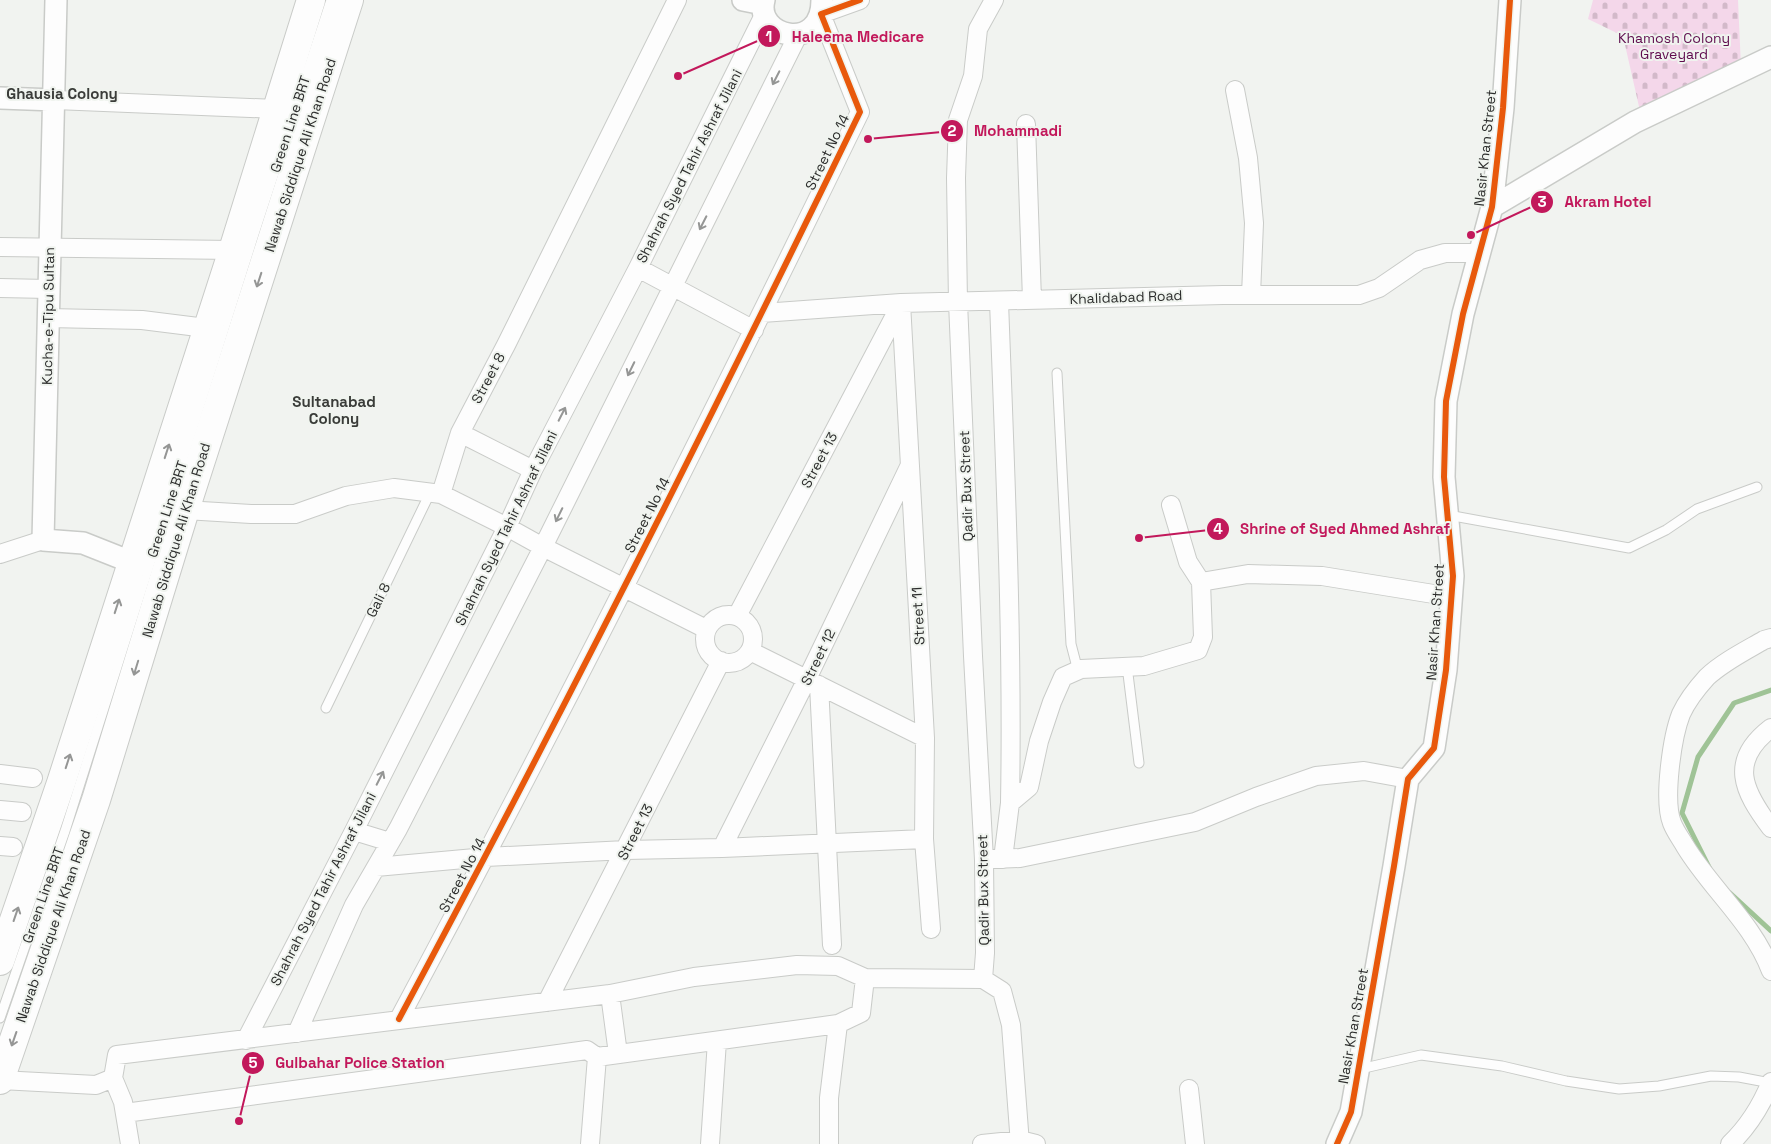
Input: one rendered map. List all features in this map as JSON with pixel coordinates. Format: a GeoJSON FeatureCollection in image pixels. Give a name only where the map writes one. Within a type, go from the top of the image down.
{"type":"FeatureCollection","features":[{"type":"Feature","properties":{"kind":"main road"},"geometry":{"type":"LineString","coordinates":[[0,960],[61,783],[311,0]]}},
{"type":"Feature","properties":{"kind":"main road","name":"Nawab Siddique Ali Khan Road"},"geometry":{"type":"LineString","coordinates":[[0,1080],[96,800],[185,510],[349,0]]}},
{"type":"Feature","properties":{"kind":"street","name":"Kucha-e-Tipu Sultan"},"geometry":{"type":"LineString","coordinates":[[43,540],[56,0]]}},
{"type":"Feature","properties":{"kind":"street","name":"Street 8"},"geometry":{"type":"LineString","coordinates":[[436,493],[460,433],[506,345],[677,0]]}},
{"type":"Feature","properties":{"kind":"street"},"geometry":{"type":"LineString","coordinates":[[759,5],[769,24],[777,30],[798,35],[809,30],[817,23],[822,7],[860,0]]}},
{"type":"Feature","properties":{"kind":"street","name":"Qadir Bux Street"},"geometry":{"type":"LineString","coordinates":[[983,978],[985,953],[984,860],[958,302],[956,178],[958,120],[974,76],[978,29],[994,0]]}},
{"type":"Feature","properties":{"kind":"street","name":"Nasir Khan Street"},"geometry":{"type":"LineString","coordinates":[[1338,1144],[1351,1112],[1408,779],[1434,748],[1446,670],[1453,576],[1444,477],[1446,400],[1463,314],[1492,207],[1503,108],[1510,0]]}},
{"type":"Feature","properties":{"kind":"street","name":"Shahrah Syed Tahir Ashraf Jilani"},"geometry":{"type":"LineString","coordinates":[[246,1040],[354,831],[507,527],[533,470],[638,268],[759,5]]}},
{"type":"Feature","properties":{"kind":"street","name":"Street No 14"},"geometry":{"type":"LineString","coordinates":[[399,1019],[486,857],[624,588],[754,330],[860,112],[822,7]]}},
{"type":"Feature","properties":{"kind":"street"},"geometry":{"type":"LineString","coordinates":[[297,1032],[354,905],[390,842],[542,548],[798,35]]}},
{"type":"Feature","properties":{"kind":"street"},"geometry":{"type":"LineString","coordinates":[[1492,207],[1635,122],[1771,57]]}},
{"type":"Feature","properties":{"kind":"street"},"geometry":{"type":"LineString","coordinates":[[1235,90],[1248,158],[1254,224],[1251,295]]}},
{"type":"Feature","properties":{"kind":"street"},"geometry":{"type":"LineString","coordinates":[[0,98],[276,109]]}},
{"type":"Feature","properties":{"kind":"street"},"geometry":{"type":"LineString","coordinates":[[1026,124],[1032,300]]}},
{"type":"Feature","properties":{"kind":"street"},"geometry":{"type":"LineString","coordinates":[[0,247],[232,250]]}},
{"type":"Feature","properties":{"kind":"street","name":"Khalidabad Road"},"geometry":{"type":"LineString","coordinates":[[762,313],[901,303],[1251,295],[1359,295],[1379,288],[1420,260],[1445,253],[1480,253]]}},
{"type":"Feature","properties":{"kind":"street"},"geometry":{"type":"LineString","coordinates":[[638,268],[754,330]]}},
{"type":"Feature","properties":{"kind":"street"},"geometry":{"type":"LineString","coordinates":[[0,288],[48,289]]}},
{"type":"Feature","properties":{"kind":"street"},"geometry":{"type":"LineString","coordinates":[[999,301],[1011,744],[1010,803],[1003,859]]}},
{"type":"Feature","properties":{"kind":"street","name":"Street 11"},"geometry":{"type":"LineString","coordinates":[[901,303],[925,738],[924,838],[931,929]]}},
{"type":"Feature","properties":{"kind":"street","name":"Street 13"},"geometry":{"type":"LineString","coordinates":[[738,616],[901,303]]}},
{"type":"Feature","properties":{"kind":"street"},"geometry":{"type":"LineString","coordinates":[[48,318],[142,320],[206,328]]}},
{"type":"Feature","properties":{"kind":"street"},"geometry":{"type":"LineString","coordinates":[[460,433],[533,470]]}},
{"type":"Feature","properties":{"kind":"street","name":"Street 12"},"geometry":{"type":"LineString","coordinates":[[722,848],[813,682],[910,464]]}},
{"type":"Feature","properties":{"kind":"street"},"geometry":{"type":"LineString","coordinates":[[185,510],[251,514],[295,514],[346,496],[394,488],[436,493],[507,527],[542,548],[706,629]]}},
{"type":"Feature","properties":{"kind":"street"},"geometry":{"type":"LineString","coordinates":[[1010,803],[1029,786],[1039,742],[1063,676],[1078,671],[1144,666],[1198,650],[1203,637],[1201,582],[1188,562],[1171,505]]}},
{"type":"Feature","properties":{"kind":"street"},"geometry":{"type":"LineString","coordinates":[[0,554],[43,540],[83,543],[131,562]]}},
{"type":"Feature","properties":{"kind":"street"},"geometry":{"type":"LineString","coordinates":[[1201,582],[1248,574],[1322,576],[1452,597]]}},
{"type":"Feature","properties":{"kind":"street"},"geometry":{"type":"LineString","coordinates":[[729,614],[738,616],[749,626],[752,634],[753,642],[750,651],[740,660],[732,662],[722,661],[711,655],[706,648],[704,640],[706,629],[718,617],[729,614]]}},
{"type":"Feature","properties":{"kind":"street"},"geometry":{"type":"LineString","coordinates":[[1771,638],[1764,640],[1727,662],[1708,677],[1690,699],[1677,728],[1670,766],[1668,791],[1672,822],[1686,847],[1758,943],[1771,971]]}},
{"type":"Feature","properties":{"kind":"street"},"geometry":{"type":"LineString","coordinates":[[750,651],[925,738]]}},
{"type":"Feature","properties":{"kind":"street","name":"Street 13"},"geometry":{"type":"LineString","coordinates":[[547,1002],[722,661]]}},
{"type":"Feature","properties":{"kind":"street"},"geometry":{"type":"LineString","coordinates":[[813,682],[832,945]]}},
{"type":"Feature","properties":{"kind":"street"},"geometry":{"type":"LineString","coordinates":[[1771,728],[1757,738],[1748,752],[1745,767],[1745,782],[1750,796],[1771,828]]}},
{"type":"Feature","properties":{"kind":"street"},"geometry":{"type":"LineString","coordinates":[[984,860],[1020,858],[1194,822],[1256,796],[1316,776],[1364,771],[1408,779]]}},
{"type":"Feature","properties":{"kind":"street"},"geometry":{"type":"LineString","coordinates":[[0,774],[33,778]]}},
{"type":"Feature","properties":{"kind":"street"},"geometry":{"type":"LineString","coordinates":[[0,810],[22,812]]}},
{"type":"Feature","properties":{"kind":"street"},"geometry":{"type":"LineString","coordinates":[[354,831],[390,842]]}},
{"type":"Feature","properties":{"kind":"street"},"geometry":{"type":"LineString","coordinates":[[376,867],[486,857],[924,838]]}},
{"type":"Feature","properties":{"kind":"street"},"geometry":{"type":"LineString","coordinates":[[130,1144],[123,1102],[113,1078],[117,1055],[610,994],[694,977],[797,965],[838,966],[866,978],[983,978],[1002,991],[1011,1024],[1025,1143],[982,1144]]}},
{"type":"Feature","properties":{"kind":"street"},"geometry":{"type":"LineString","coordinates":[[125,1113],[587,1050],[597,1057],[838,1024],[861,1013],[866,978]]}},
{"type":"Feature","properties":{"kind":"street"},"geometry":{"type":"LineString","coordinates":[[610,994],[618,1054]]}},
{"type":"Feature","properties":{"kind":"street"},"geometry":{"type":"LineString","coordinates":[[829,1144],[829,1098],[838,1024]]}},
{"type":"Feature","properties":{"kind":"street"},"geometry":{"type":"LineString","coordinates":[[710,1144],[717,1041]]}},
{"type":"Feature","properties":{"kind":"street"},"geometry":{"type":"LineString","coordinates":[[590,1144],[597,1057]]}},
{"type":"Feature","properties":{"kind":"street"},"geometry":{"type":"LineString","coordinates":[[0,1080],[96,1085],[113,1078]]}},
{"type":"Feature","properties":{"kind":"street"},"geometry":{"type":"LineString","coordinates":[[1730,1144],[1745,1129],[1759,1108],[1771,1082]]}},
{"type":"Feature","properties":{"kind":"street"},"geometry":{"type":"LineString","coordinates":[[1189,1089],[1195,1144]]}},
{"type":"Feature","properties":{"kind":"lane","name":"Green Line BRT"},"geometry":{"type":"LineString","coordinates":[[0,1018],[68,821],[255,231],[331,0]]}},
{"type":"Feature","properties":{"kind":"lane"},"geometry":{"type":"LineString","coordinates":[[1057,373],[1071,644],[1078,671]]}},
{"type":"Feature","properties":{"kind":"lane"},"geometry":{"type":"LineString","coordinates":[[1448,516],[1629,548],[1666,530],[1697,509],[1757,487]]}},
{"type":"Feature","properties":{"kind":"lane","name":"Gali 8"},"geometry":{"type":"LineString","coordinates":[[326,708],[436,493]]}},
{"type":"Feature","properties":{"kind":"lane"},"geometry":{"type":"LineString","coordinates":[[1127,666],[1139,763]]}},
{"type":"Feature","properties":{"kind":"lane"},"geometry":{"type":"LineString","coordinates":[[1358,1069],[1421,1055],[1502,1066],[1566,1081],[1619,1089],[1659,1086],[1711,1076],[1739,1077],[1771,1082]]}},
{"type":"Feature","properties":{"kind":"green space","name":"Khamosh Colony Graveyard"},"geometry":{"type":"Polygon","coordinates":[[[1593,0],[1738,0],[1741,67],[1640,111],[1623,36],[1588,19],[1593,0]]]}},
{"type":"Feature","properties":{"kind":"waterway"},"geometry":{"type":"LineString","coordinates":[[1710,869],[1682,813],[1698,757],[1734,703],[1771,690]]}},
{"type":"Feature","properties":{"kind":"waterway"},"geometry":{"type":"LineString","coordinates":[[1730,893],[1771,931]]}},
{"type":"Feature","properties":{"kind":"cycle path"},"geometry":{"type":"LineString","coordinates":[[399,1019],[518,794],[634,568],[860,112],[821,14],[860,0]]}},
{"type":"Feature","properties":{"kind":"cycle path"},"geometry":{"type":"LineString","coordinates":[[1337,1144],[1351,1112],[1408,779],[1434,748],[1446,670],[1453,576],[1444,477],[1446,401],[1463,314],[1492,207],[1503,108],[1510,0]]}},
{"type":"Feature","properties":{"kind":"place","name":"Haleema Medicare"},"geometry":{"type":"Point","coordinates":[678,76]}},
{"type":"Feature","properties":{"kind":"place","name":"Mohammadi"},"geometry":{"type":"Point","coordinates":[868,139]}},
{"type":"Feature","properties":{"kind":"place","name":"Akram Hotel"},"geometry":{"type":"Point","coordinates":[1471,235]}},
{"type":"Feature","properties":{"kind":"place","name":"Shrine of Syed Ahmed Ashraf"},"geometry":{"type":"Point","coordinates":[1139,538]}},
{"type":"Feature","properties":{"kind":"place","name":"Gulbahar Police Station"},"geometry":{"type":"Point","coordinates":[239,1121]}},
{"type":"Feature","properties":{"kind":"district","name":"Ghausia Colony"},"geometry":{"type":"Point","coordinates":[62,93]}},
{"type":"Feature","properties":{"kind":"district","name":"Sultanabad Colony"},"geometry":{"type":"Point","coordinates":[334,410]}}]}
